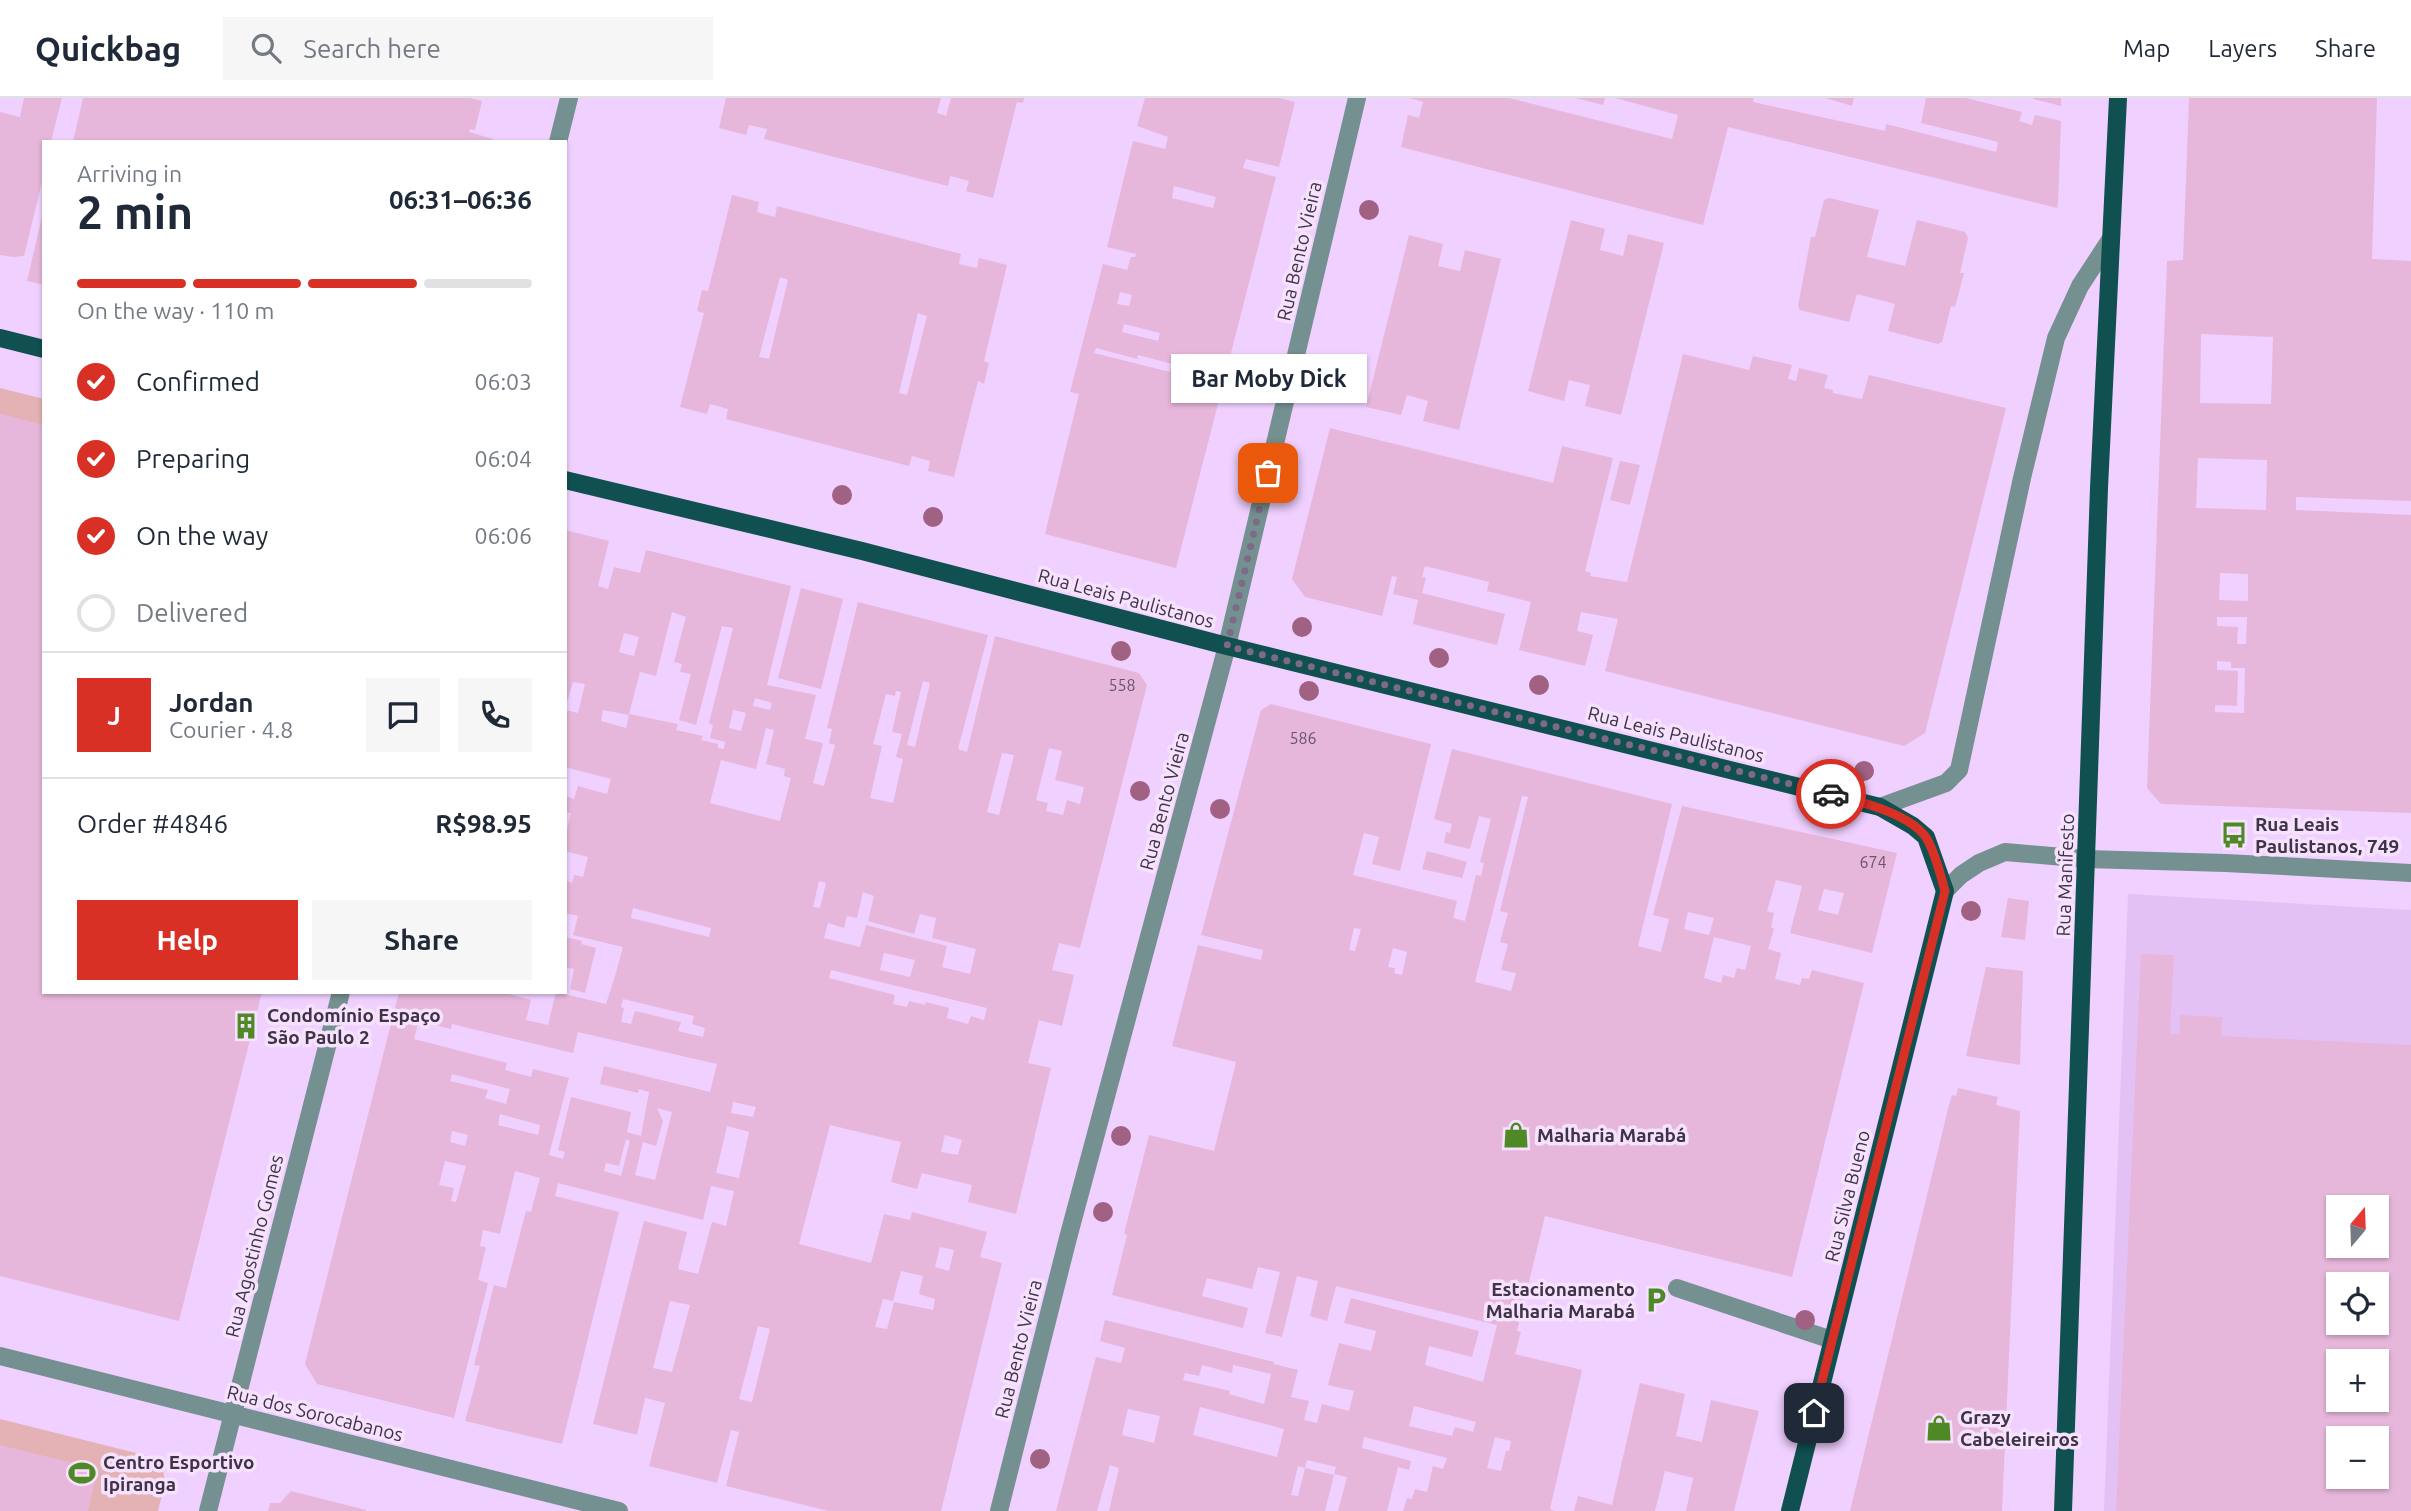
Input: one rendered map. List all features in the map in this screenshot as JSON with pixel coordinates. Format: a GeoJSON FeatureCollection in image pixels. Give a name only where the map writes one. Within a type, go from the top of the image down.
{"type":"FeatureCollection","features":[{"type":"Feature","properties":{"kind":"main road","name":"Rua Manifesto"},"geometry":{"type":"LineString","coordinates":[[2063,1511],[2099,475],[2118,98]]}},
{"type":"Feature","properties":{"kind":"main road"},"geometry":{"type":"LineString","coordinates":[[0,338],[42,348]]}},
{"type":"Feature","properties":{"kind":"main road","name":"Rua Leais Paulistanos"},"geometry":{"type":"LineString","coordinates":[[567,480],[862,551],[1227,646],[1880,807],[1913,826],[1926,837],[1945,891]]}},
{"type":"Feature","properties":{"kind":"main road","name":"Rua Silva Bueno"},"geometry":{"type":"LineString","coordinates":[[1790,1511],[1945,891]]}},
{"type":"Feature","properties":{"kind":"street"},"geometry":{"type":"LineString","coordinates":[[558,140],[569,98]]}},
{"type":"Feature","properties":{"kind":"street","name":"Rua Bento Vieira"},"geometry":{"type":"LineString","coordinates":[[999,1511],[1068,1238],[1227,646],[1357,98]]}},
{"type":"Feature","properties":{"kind":"street","name":"Rua Manifesto"},"geometry":{"type":"LineString","coordinates":[[1880,807],[1946,783],[1959,771],[2022,478],[2056,338],[2080,286],[2110,240]]}},
{"type":"Feature","properties":{"kind":"street"},"geometry":{"type":"LineString","coordinates":[[1945,891],[1961,875],[1979,863],[2005,852],[2086,859],[2411,873]]}},
{"type":"Feature","properties":{"kind":"street","name":"Rua Agostinho Gomes"},"geometry":{"type":"LineString","coordinates":[[208,1511],[340,994]]}},
{"type":"Feature","properties":{"kind":"street"},"geometry":{"type":"LineString","coordinates":[[1677,1288],[1832,1340]]}},
{"type":"Feature","properties":{"kind":"street","name":"Rua dos Sorocabanos"},"geometry":{"type":"LineString","coordinates":[[0,1356],[619,1511]]}},
{"type":"Feature","properties":{"kind":"shaded area"},"geometry":{"type":"Polygon","coordinates":[[[0,388],[42,398],[42,425],[0,414],[0,388]]]}},
{"type":"Feature","properties":{"kind":"shaded area"},"geometry":{"type":"Polygon","coordinates":[[[2128,894],[2411,910],[2411,1511],[2104,1511],[2128,894]]]}},
{"type":"Feature","properties":{"kind":"shaded area","name":"Centro Esportivo Ipiranga"},"geometry":{"type":"Polygon","coordinates":[[[0,1419],[152,1457],[164,1475],[164,1488],[158,1511],[0,1511],[0,1419]]]}},
{"type":"Feature","properties":{"kind":"building"},"geometry":{"type":"Polygon","coordinates":[[[24,98],[62,98],[52,140],[42,140],[42,182],[24,256],[13,257],[0,255],[0,112],[20,117],[24,98]]]}},
{"type":"Feature","properties":{"kind":"building"},"geometry":{"type":"Polygon","coordinates":[[[83,98],[470,98],[482,101],[475,130],[470,129],[469,132],[493,139],[493,140],[73,140],[83,98]]]}},
{"type":"Feature","properties":{"kind":"building"},"geometry":{"type":"Polygon","coordinates":[[[726,98],[941,98],[937,113],[946,116],[951,98],[1024,98],[1023,103],[1017,102],[993,198],[966,191],[969,181],[950,176],[948,186],[764,139],[767,129],[749,125],[746,135],[719,128],[726,98]]]}},
{"type":"Feature","properties":{"kind":"building"},"geometry":{"type":"Polygon","coordinates":[[[1145,98],[1279,98],[1295,102],[1279,167],[1246,159],[1243,168],[1276,177],[1176,568],[1045,534],[1079,394],[1070,392],[1103,264],[1127,270],[1131,257],[1136,254],[1107,247],[1133,141],[1165,149],[1168,137],[1137,126],[1145,98]],[[1174,186],[1172,198],[1213,208],[1216,197],[1174,186]],[[1120,292],[1117,304],[1129,306],[1132,295],[1120,292]],[[1124,324],[1122,332],[1158,341],[1160,333],[1124,324]],[[1096,348],[1094,353],[1170,372],[1172,364],[1138,355],[1137,359],[1096,348]]]}},
{"type":"Feature","properties":{"kind":"building"},"geometry":{"type":"Polygon","coordinates":[[[1410,98],[1509,98],[1672,139],[1678,115],[1615,98],[1754,98],[1753,102],[1885,131],[1886,124],[1996,152],[1998,142],[1921,123],[1926,98],[1966,98],[2022,112],[2019,121],[2032,125],[2035,115],[2061,121],[2058,203],[2057,208],[1728,127],[1703,225],[1401,147],[1408,115],[1419,118],[1423,102],[1410,98]]]}},
{"type":"Feature","properties":{"kind":"building"},"geometry":{"type":"Polygon","coordinates":[[[1576,98],[1605,98],[1603,105],[1576,98]]]}},
{"type":"Feature","properties":{"kind":"building"},"geometry":{"type":"Polygon","coordinates":[[[1826,98],[1854,98],[1852,106],[1826,98]]]}},
{"type":"Feature","properties":{"kind":"building"},"geometry":{"type":"Polygon","coordinates":[[[2061,98],[2061,106],[2033,99],[2061,98]]]}},
{"type":"Feature","properties":{"kind":"building"},"geometry":{"type":"Polygon","coordinates":[[[2189,98],[2377,98],[2372,259],[2411,261],[2411,501],[2296,497],[2296,510],[2411,515],[2411,813],[2161,804],[2147,788],[2167,261],[2183,260],[2189,98]],[[2201,334],[2200,403],[2271,404],[2273,337],[2201,334]],[[2198,458],[2196,508],[2266,510],[2267,460],[2198,458]],[[2220,573],[2219,600],[2248,601],[2248,574],[2220,573]],[[2217,617],[2217,626],[2238,627],[2237,644],[2246,644],[2247,617],[2217,617]],[[2217,661],[2217,670],[2238,671],[2237,706],[2215,705],[2215,712],[2244,713],[2245,668],[2231,668],[2231,662],[2217,661]]]}},
{"type":"Feature","properties":{"kind":"building"},"geometry":{"type":"Polygon","coordinates":[[[732,195],[759,202],[757,212],[775,217],[777,206],[961,254],[959,264],[977,268],[979,258],[1007,265],[984,361],[989,363],[984,384],[978,381],[954,477],[928,471],[930,461],[912,456],[909,466],[726,419],[728,409],[710,404],[707,414],[680,407],[704,313],[697,311],[702,290],[708,291],[732,195]],[[780,277],[759,357],[769,359],[788,280],[780,277]],[[918,313],[899,393],[907,395],[927,316],[918,313]]]}},
{"type":"Feature","properties":{"kind":"building"},"geometry":{"type":"Polygon","coordinates":[[[1829,198],[1879,210],[1867,257],[1905,266],[1917,220],[1965,232],[1968,238],[1960,273],[1964,273],[1955,307],[1951,306],[1942,342],[1938,344],[1888,331],[1895,304],[1857,294],[1849,322],[1800,310],[1798,306],[1811,237],[1815,237],[1824,200],[1829,198]]]}},
{"type":"Feature","properties":{"kind":"building"},"geometry":{"type":"Polygon","coordinates":[[[42,216],[42,285],[27,281],[42,216]]]}},
{"type":"Feature","properties":{"kind":"building"},"geometry":{"type":"Polygon","coordinates":[[[1571,220],[1605,229],[1600,250],[1623,256],[1628,234],[1664,243],[1621,415],[1585,406],[1590,385],[1569,380],[1564,401],[1528,391],[1571,220]]]}},
{"type":"Feature","properties":{"kind":"building"},"geometry":{"type":"Polygon","coordinates":[[[1409,235],[1443,244],[1438,266],[1460,271],[1465,250],[1501,259],[1459,430],[1423,421],[1428,401],[1407,395],[1401,415],[1366,407],[1409,235]]]}},
{"type":"Feature","properties":{"kind":"building"},"geometry":{"type":"Polygon","coordinates":[[[1683,354],[1749,370],[1753,356],[1792,365],[1788,379],[1796,381],[1799,368],[1828,375],[1824,388],[1833,390],[1833,393],[1862,399],[1869,375],[2006,408],[1925,733],[1904,746],[1605,671],[1618,619],[1581,612],[1577,631],[1593,635],[1585,666],[1519,650],[1531,602],[1487,591],[1489,582],[1425,566],[1422,577],[1426,578],[1422,593],[1505,614],[1497,645],[1413,624],[1418,600],[1393,594],[1397,577],[1392,576],[1382,616],[1305,597],[1292,579],[1330,428],[1553,483],[1562,446],[1613,458],[1585,571],[1591,573],[1590,576],[1627,582],[1683,354]]]}},
{"type":"Feature","properties":{"kind":"building"},"geometry":{"type":"Polygon","coordinates":[[[0,414],[42,424],[42,994],[261,994],[179,1321],[0,1276],[0,414]]]}},
{"type":"Feature","properties":{"kind":"building"},"geometry":{"type":"Polygon","coordinates":[[[1620,461],[1640,465],[1630,505],[1610,500],[1620,461]]]}},
{"type":"Feature","properties":{"kind":"building"},"geometry":{"type":"Polygon","coordinates":[[[567,530],[609,541],[598,586],[608,589],[614,567],[640,573],[646,550],[791,586],[767,685],[816,695],[805,739],[823,743],[813,783],[824,786],[835,745],[829,743],[832,729],[827,728],[858,602],[988,635],[958,749],[967,752],[995,636],[1139,673],[1147,685],[1080,948],[1059,943],[1052,970],[1074,975],[1062,1026],[1039,1020],[1028,1063],[1051,1068],[1016,1214],[968,1202],[972,1185],[922,1173],[917,1189],[891,1182],[901,1142],[830,1125],[799,1244],[871,1263],[884,1214],[910,1220],[912,1212],[987,1232],[980,1257],[1002,1263],[941,1511],[829,1511],[726,1486],[739,1432],[731,1430],[717,1483],[649,1466],[665,1403],[645,1398],[637,1435],[593,1424],[644,1221],[687,1232],[678,1269],[698,1274],[712,1222],[726,1226],[734,1191],[711,1186],[703,1220],[558,1183],[555,1196],[619,1212],[562,1444],[465,1421],[480,1366],[474,1365],[494,1285],[506,1288],[526,1211],[531,1212],[540,1178],[515,1171],[500,1234],[483,1230],[480,1246],[486,1247],[478,1280],[488,1283],[454,1418],[317,1384],[305,1364],[398,994],[508,994],[531,1000],[526,1020],[548,1025],[556,994],[606,1004],[623,947],[573,935],[578,916],[567,913],[567,881],[572,883],[574,875],[583,877],[588,857],[567,852],[567,829],[571,813],[567,812],[567,797],[574,799],[578,786],[607,794],[611,779],[567,768],[567,710],[578,713],[585,684],[573,682],[567,702],[567,530]],[[672,612],[656,676],[640,672],[629,714],[678,724],[676,730],[703,736],[701,740],[718,744],[718,748],[724,749],[725,742],[710,738],[713,725],[709,723],[733,628],[722,626],[696,725],[679,720],[691,674],[680,672],[682,664],[674,662],[686,617],[672,612]],[[624,633],[619,652],[634,656],[639,637],[624,633]],[[923,681],[907,745],[915,747],[930,683],[923,681]],[[896,691],[895,696],[886,694],[873,744],[882,746],[870,798],[893,803],[903,759],[896,757],[902,734],[892,732],[901,692],[896,691]],[[755,698],[753,706],[770,710],[772,703],[755,698]],[[603,710],[601,721],[626,728],[629,715],[603,710]],[[733,710],[729,728],[741,731],[746,713],[733,710]],[[766,728],[756,769],[721,760],[710,803],[780,821],[791,778],[784,776],[785,769],[766,764],[774,730],[766,728]],[[1049,748],[1036,800],[1048,803],[1046,811],[1063,815],[1067,800],[1080,804],[1084,787],[1055,780],[1062,751],[1049,748]],[[1002,753],[987,812],[999,815],[1014,755],[1002,753]],[[819,881],[813,907],[820,908],[826,883],[819,881]],[[863,892],[857,918],[847,916],[844,928],[828,923],[824,938],[860,947],[866,925],[947,946],[942,967],[970,974],[976,949],[932,938],[936,918],[920,914],[914,934],[868,921],[874,896],[863,892]],[[633,908],[631,918],[709,937],[711,928],[633,908]],[[884,953],[880,970],[910,977],[915,960],[884,953]],[[831,970],[829,978],[895,995],[893,1004],[907,1007],[909,1001],[925,1005],[926,1002],[949,1008],[947,1018],[968,1024],[971,1016],[984,1020],[987,1008],[831,970]],[[623,999],[621,1022],[631,1024],[635,1011],[681,1022],[678,1031],[703,1037],[705,1028],[692,1024],[694,1016],[623,999]],[[419,1021],[414,1039],[507,1063],[505,1070],[531,1077],[533,1069],[569,1078],[549,1155],[563,1159],[565,1152],[558,1150],[571,1097],[631,1112],[627,1132],[641,1136],[649,1092],[639,1089],[638,1093],[600,1084],[604,1066],[710,1092],[717,1064],[578,1032],[573,1053],[452,1024],[451,1029],[419,1021]],[[452,1074],[450,1081],[488,1090],[485,1098],[506,1104],[510,1089],[452,1074]],[[733,1102],[731,1113],[753,1117],[756,1107],[733,1102]],[[657,1108],[663,1121],[656,1146],[643,1142],[635,1175],[655,1180],[672,1112],[657,1108]],[[500,1114],[498,1125],[538,1135],[540,1125],[500,1114]],[[727,1126],[716,1173],[739,1178],[749,1132],[727,1126]],[[452,1131],[450,1142],[465,1146],[468,1135],[452,1131]],[[945,1135],[941,1152],[958,1155],[962,1140],[945,1135]],[[626,1139],[619,1166],[606,1163],[604,1171],[621,1176],[630,1141],[626,1139]],[[445,1161],[439,1185],[454,1188],[451,1201],[456,1202],[466,1166],[445,1161]],[[940,1247],[935,1267],[949,1271],[954,1250],[940,1247]],[[901,1271],[893,1301],[883,1299],[875,1327],[887,1329],[894,1302],[933,1310],[935,1299],[919,1294],[923,1276],[901,1271]],[[670,1301],[653,1368],[672,1372],[690,1305],[670,1301]],[[758,1326],[739,1399],[752,1402],[770,1329],[758,1326]]]}},
{"type":"Feature","properties":{"kind":"building"},"geometry":{"type":"Polygon","coordinates":[[[801,588],[843,599],[821,689],[778,678],[801,588]]]}},
{"type":"Feature","properties":{"kind":"building"},"geometry":{"type":"Polygon","coordinates":[[[1271,704],[1431,744],[1400,871],[1372,864],[1379,837],[1364,833],[1353,875],[1457,901],[1453,918],[1465,921],[1476,875],[1481,876],[1484,863],[1480,862],[1491,819],[1479,816],[1470,849],[1444,843],[1446,832],[1450,833],[1452,824],[1434,819],[1452,749],[1672,804],[1638,946],[1661,952],[1669,919],[1653,915],[1682,806],[1897,853],[1872,953],[1790,933],[1802,886],[1776,880],[1767,911],[1774,913],[1771,927],[1774,929],[1768,949],[1781,953],[1775,979],[1800,985],[1802,978],[1809,979],[1812,970],[1864,983],[1792,1277],[1545,1216],[1517,1331],[1521,1332],[1515,1354],[1582,1370],[1550,1509],[1555,1511],[1403,1511],[1407,1498],[1412,1499],[1415,1489],[1427,1492],[1433,1466],[1443,1469],[1447,1458],[1364,1437],[1362,1448],[1411,1461],[1409,1470],[1398,1467],[1387,1511],[1338,1511],[1347,1477],[1334,1474],[1336,1467],[1307,1460],[1305,1468],[1334,1475],[1325,1511],[1109,1511],[1119,1468],[1110,1465],[1097,1511],[1056,1511],[1096,1357],[1121,1363],[1125,1348],[1100,1341],[1105,1320],[1298,1370],[1291,1397],[1309,1401],[1304,1420],[1317,1423],[1322,1404],[1349,1411],[1354,1391],[1328,1385],[1339,1343],[1371,1351],[1376,1331],[1344,1323],[1351,1298],[1479,1331],[1472,1357],[1429,1346],[1425,1365],[1483,1382],[1497,1325],[1336,1286],[1327,1321],[1310,1316],[1318,1281],[1297,1276],[1282,1337],[1265,1333],[1280,1272],[1258,1267],[1252,1289],[1207,1278],[1202,1296],[1248,1308],[1243,1328],[1112,1295],[1149,1135],[1214,1151],[1236,1062],[1172,1046],[1198,945],[1261,960],[1263,950],[1201,935],[1261,710],[1271,704]],[[1522,796],[1475,982],[1511,991],[1516,973],[1501,970],[1508,944],[1500,942],[1508,913],[1500,911],[1528,797],[1522,796]],[[1824,889],[1818,910],[1838,915],[1844,893],[1824,889]],[[1688,912],[1684,929],[1709,935],[1714,918],[1688,912]],[[1354,928],[1349,950],[1355,951],[1361,929],[1354,928]],[[1714,937],[1704,978],[1721,983],[1723,975],[1734,978],[1737,968],[1745,970],[1751,946],[1714,937]],[[1393,948],[1388,967],[1395,968],[1394,973],[1402,975],[1407,952],[1393,948]],[[1202,1365],[1199,1376],[1185,1373],[1183,1380],[1230,1391],[1229,1394],[1264,1404],[1271,1374],[1233,1365],[1232,1373],[1202,1365]],[[1414,1406],[1409,1426],[1452,1436],[1455,1427],[1473,1432],[1476,1422],[1414,1406]],[[1200,1407],[1193,1435],[1277,1457],[1284,1429],[1200,1407]],[[1128,1409],[1122,1435],[1154,1443],[1160,1416],[1128,1409]],[[1495,1437],[1487,1468],[1501,1471],[1506,1451],[1509,1451],[1511,1441],[1495,1437]],[[1298,1466],[1291,1495],[1298,1496],[1305,1468],[1298,1466]]]}},
{"type":"Feature","properties":{"kind":"building"},"geometry":{"type":"Polygon","coordinates":[[[1427,851],[1467,862],[1462,878],[1422,869],[1427,851]]]}},
{"type":"Feature","properties":{"kind":"building"},"geometry":{"type":"Polygon","coordinates":[[[2008,898],[2029,901],[2025,940],[2001,937],[2008,898]]]}},
{"type":"Feature","properties":{"kind":"building"},"geometry":{"type":"Polygon","coordinates":[[[567,937],[596,948],[585,993],[570,989],[574,969],[567,967],[567,937]]]}},
{"type":"Feature","properties":{"kind":"building"},"geometry":{"type":"Polygon","coordinates":[[[2141,954],[2174,955],[2170,1034],[2180,1034],[2180,1015],[2222,1017],[2221,1036],[2411,1045],[2411,1511],[2116,1511],[2141,954]]]}},
{"type":"Feature","properties":{"kind":"building"},"geometry":{"type":"Polygon","coordinates":[[[1986,967],[2023,971],[2020,1065],[1966,1056],[1986,967]]]}},
{"type":"Feature","properties":{"kind":"building"},"geometry":{"type":"Polygon","coordinates":[[[1958,1088],[1998,1097],[1996,1105],[2020,1111],[2002,1511],[1850,1511],[1949,1105],[1958,1088]]]}},
{"type":"Feature","properties":{"kind":"building"},"geometry":{"type":"Polygon","coordinates":[[[1640,1383],[1685,1394],[1676,1436],[1702,1442],[1711,1400],[1759,1411],[1734,1511],[1686,1511],[1693,1478],[1665,1471],[1655,1511],[1574,1511],[1578,1496],[1612,1505],[1640,1383]]]}},
{"type":"Feature","properties":{"kind":"building"},"geometry":{"type":"Polygon","coordinates":[[[0,1445],[98,1469],[88,1511],[0,1511],[0,1445]]]}},
{"type":"Feature","properties":{"kind":"building"},"geometry":{"type":"Polygon","coordinates":[[[291,1491],[366,1511],[268,1511],[270,1503],[280,1503],[291,1491]]]}},
{"type":"Feature","properties":{"kind":"way so far"},"geometry":{"type":"LineString","coordinates":[[1268,473],[1227,646],[1831,794]]}},
{"type":"Feature","properties":{"kind":"place","name":"Bar Moby Dick"},"geometry":{"type":"Point","coordinates":[1268,473]}},
{"type":"Feature","properties":{"kind":"place","name":"Rua Leais Paulistanos, 749"},"geometry":{"type":"Point","coordinates":[2234,835]}},
{"type":"Feature","properties":{"kind":"place","name":"Condomínio Espaço São Paulo 2"},"geometry":{"type":"Point","coordinates":[246,1026]}},
{"type":"Feature","properties":{"kind":"place","name":"Malharia Marabá"},"geometry":{"type":"Point","coordinates":[1516,1135]}},
{"type":"Feature","properties":{"kind":"place","name":"Estacionamento Malharia Marabá"},"geometry":{"type":"Point","coordinates":[1656,1300]}},
{"type":"Feature","properties":{"kind":"place","name":"Grazy Cabeleireiros"},"geometry":{"type":"Point","coordinates":[1939,1428]}},
{"type":"Feature","properties":{"kind":"place","name":"Centro Esportivo Ipiranga"},"geometry":{"type":"Point","coordinates":[82,1473]}},
{"type":"Feature","properties":{"kind":"route"},"geometry":{"type":"LineString","coordinates":[[1814,1413],[1945,891],[1926,837],[1913,826],[1880,807],[1831,794]]}}]}
